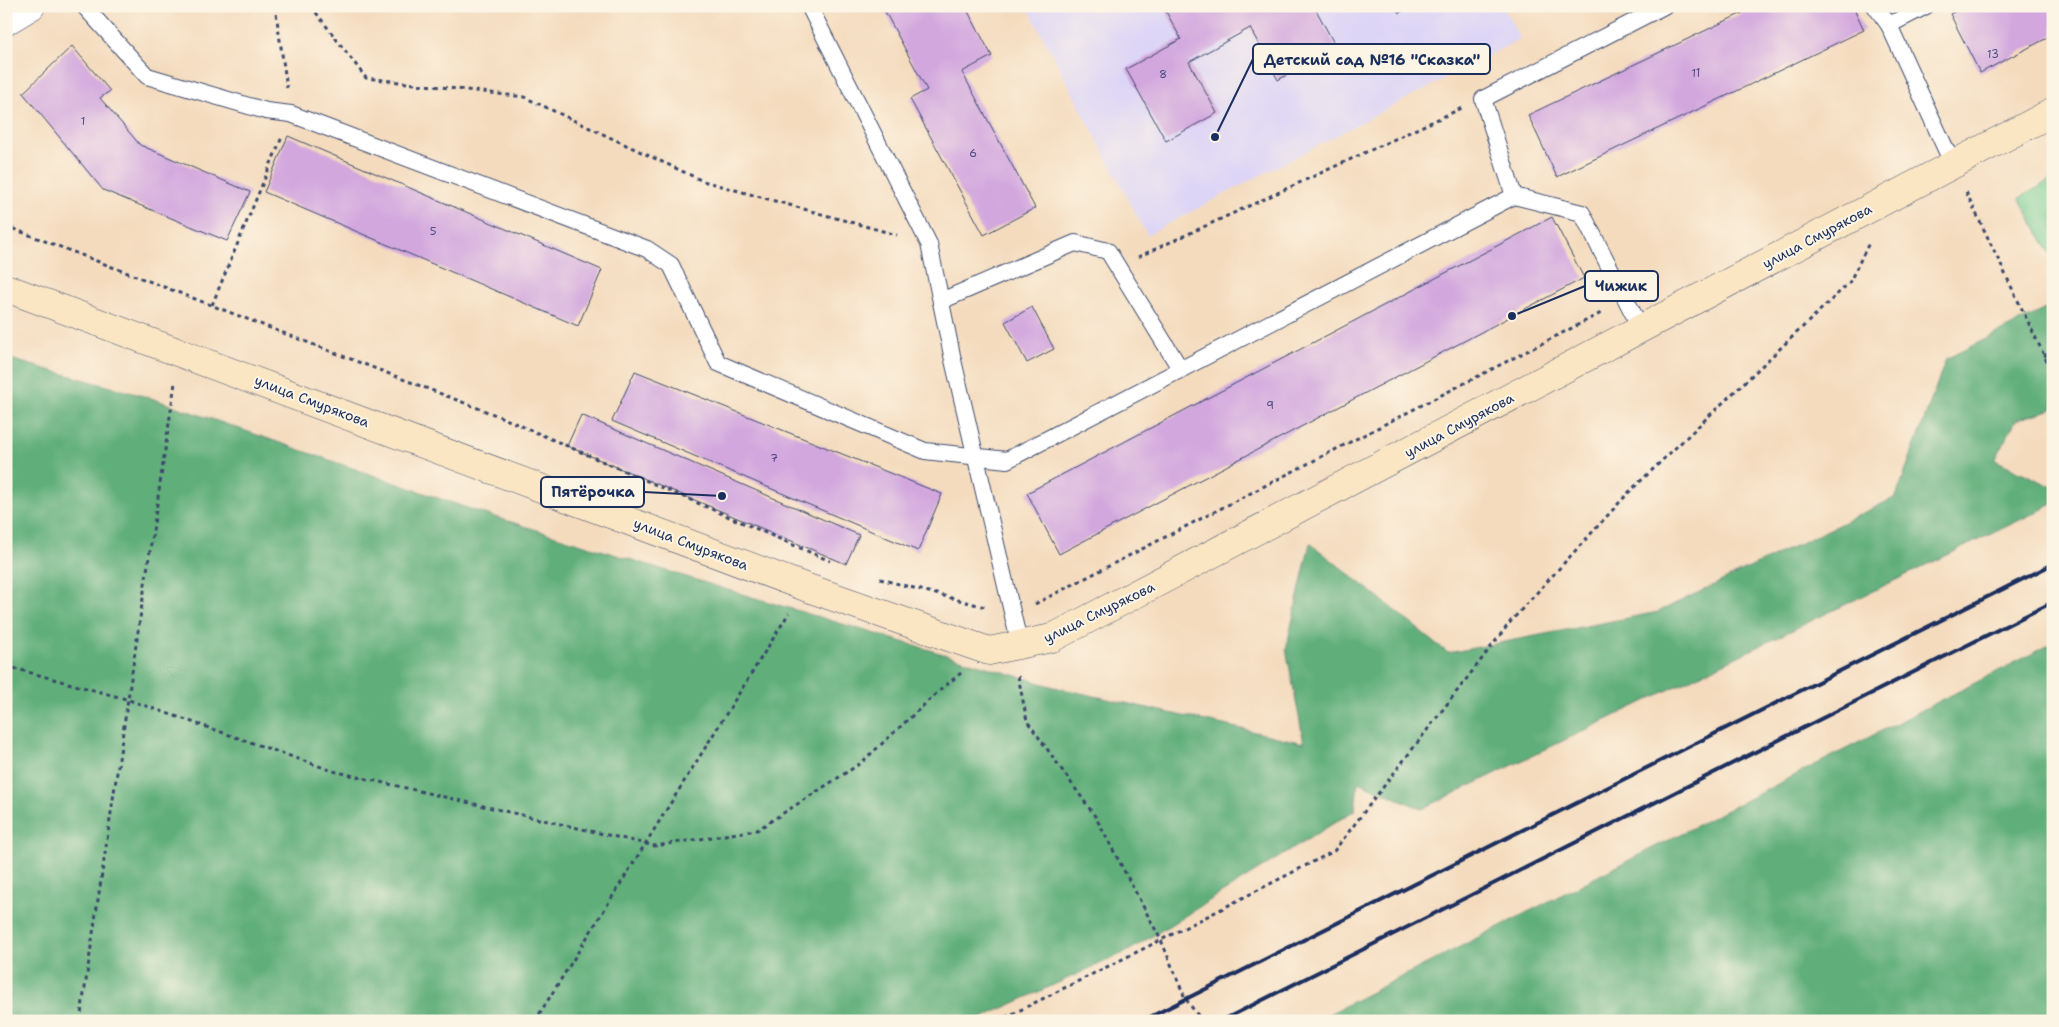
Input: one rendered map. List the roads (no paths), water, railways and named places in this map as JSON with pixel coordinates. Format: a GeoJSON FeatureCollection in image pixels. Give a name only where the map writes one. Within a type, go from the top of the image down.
{"type":"FeatureCollection","features":[{"type":"Feature","properties":{"kind":"street"},"geometry":{"type":"LineString","coordinates":[[6,21],[31,6]]}},
{"type":"Feature","properties":{"kind":"street","name":"улица Смурякова"},"geometry":{"type":"LineString","coordinates":[[6,288],[805,587],[1007,648],[1052,638],[2053,112]]}},
{"type":"Feature","properties":{"kind":"lane"},"geometry":{"type":"LineString","coordinates":[[84,6],[147,76],[266,111],[291,114],[647,249],[671,265],[718,363],[925,452],[1007,460],[1514,196],[1582,213],[1641,329]]}},
{"type":"Feature","properties":{"kind":"lane"},"geometry":{"type":"LineString","coordinates":[[809,6],[929,244],[975,458],[1013,615],[1007,648]]}},
{"type":"Feature","properties":{"kind":"lane"},"geometry":{"type":"LineString","coordinates":[[1514,196],[1483,99],[1664,6]]}},
{"type":"Feature","properties":{"kind":"lane"},"geometry":{"type":"LineString","coordinates":[[1875,6],[1889,25],[1953,164]]}},
{"type":"Feature","properties":{"kind":"lane"},"geometry":{"type":"LineString","coordinates":[[1889,25],[1926,6]]}},
{"type":"Feature","properties":{"kind":"lane"},"geometry":{"type":"LineString","coordinates":[[940,301],[1075,243],[1108,251],[1181,370]]}},
{"type":"Feature","properties":{"kind":"railway"},"geometry":{"type":"LineString","coordinates":[[1142,1021],[2053,564]]}},
{"type":"Feature","properties":{"kind":"railway"},"geometry":{"type":"LineString","coordinates":[[1221,1021],[2053,602]]}},
{"type":"Feature","properties":{"kind":"place","name":"Детский сад №16 \"Сказка\""},"geometry":{"type":"Point","coordinates":[1215,137]}},
{"type":"Feature","properties":{"kind":"place","name":"Чижик"},"geometry":{"type":"Point","coordinates":[1512,316]}},
{"type":"Feature","properties":{"kind":"place","name":"Пятёрочка"},"geometry":{"type":"Point","coordinates":[722,496]}}]}
